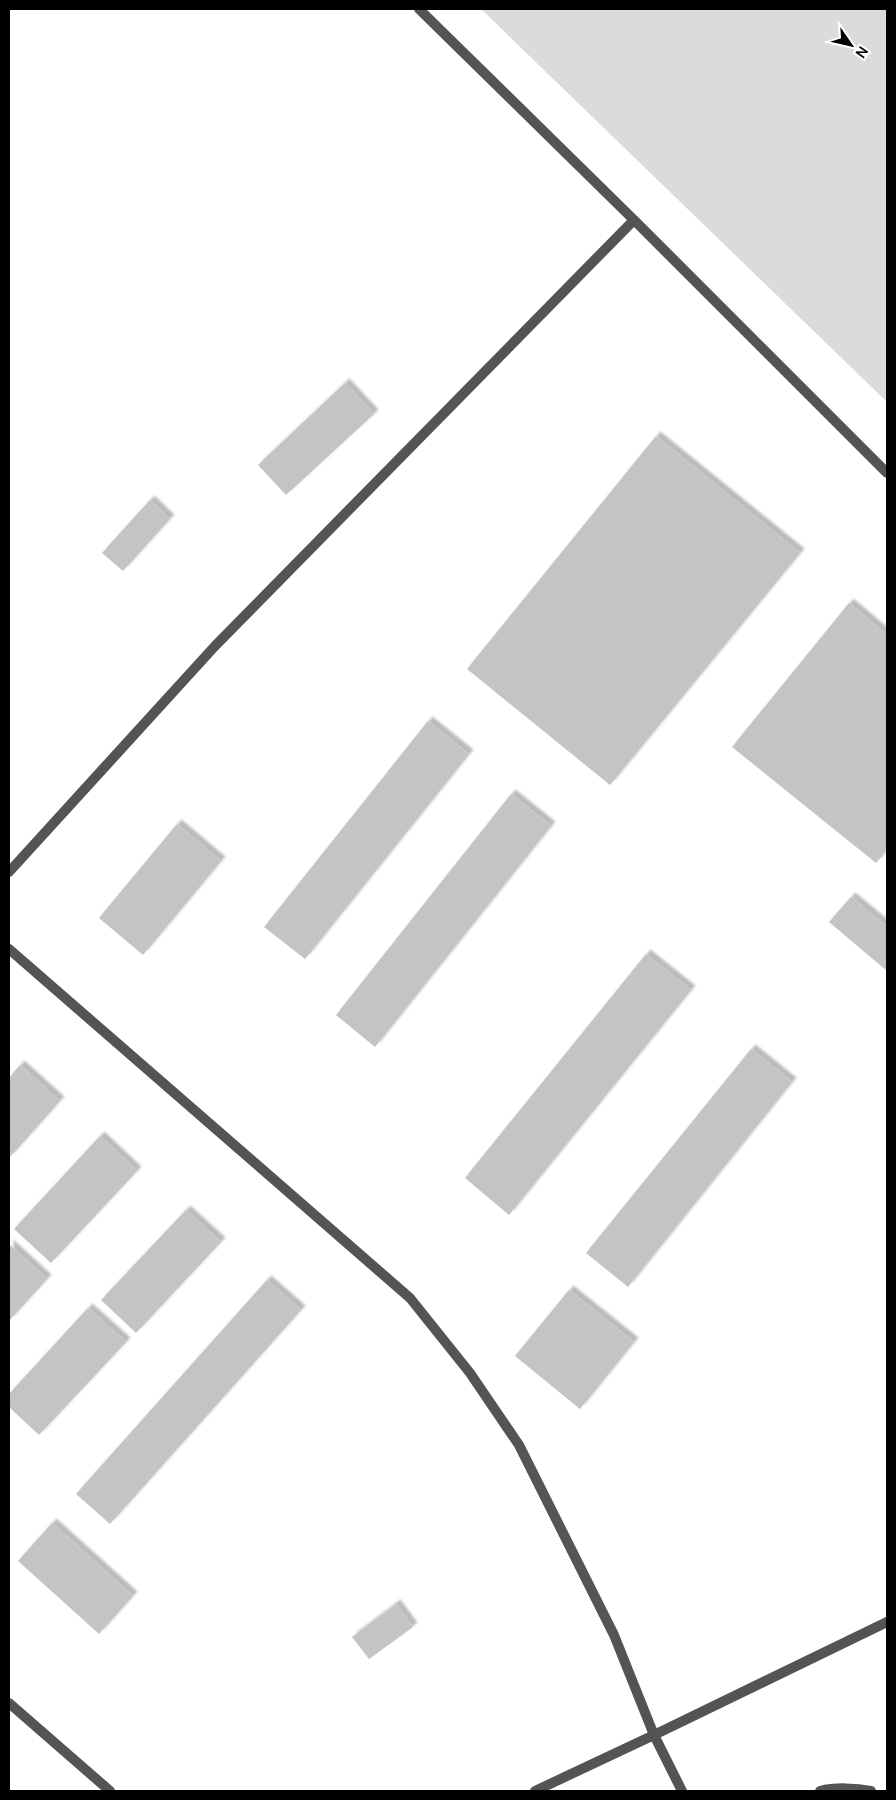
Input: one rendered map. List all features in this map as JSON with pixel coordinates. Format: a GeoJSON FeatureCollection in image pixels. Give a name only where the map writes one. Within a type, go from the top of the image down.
{"type":"FeatureCollection","features":[{"type":"Feature","properties":{"kind":"street"},"geometry":{"type":"LineString","coordinates":[[419,9],[634,220],[887,473]]}},
{"type":"Feature","properties":{"kind":"street"},"geometry":{"type":"LineString","coordinates":[[9,872],[215,646],[634,220]]}},
{"type":"Feature","properties":{"kind":"street"},"geometry":{"type":"LineString","coordinates":[[9,949],[410,1298],[470,1373],[519,1445],[554,1512],[614,1635],[654,1735],[682,1791]]}},
{"type":"Feature","properties":{"kind":"street"},"geometry":{"type":"LineString","coordinates":[[535,1791],[887,1622]]}},
{"type":"Feature","properties":{"kind":"street"},"geometry":{"type":"LineString","coordinates":[[9,1703],[110,1791]]}},
{"type":"Feature","properties":{"kind":"street"},"geometry":{"type":"LineString","coordinates":[[820,1791],[836,1789],[871,1791]]}},
{"type":"Feature","properties":{"kind":"shaded area"},"geometry":{"type":"Polygon","coordinates":[[[481,9],[887,9],[887,402],[481,9]]]}},
{"type":"Feature","properties":{"kind":"building"},"geometry":{"type":"Polygon","coordinates":[[[345,383],[374,414],[286,495],[258,465],[345,383]]]}},
{"type":"Feature","properties":{"kind":"building"},"geometry":{"type":"Polygon","coordinates":[[[656,436],[800,553],[610,785],[467,669],[656,436]]]}},
{"type":"Feature","properties":{"kind":"building"},"geometry":{"type":"Polygon","coordinates":[[[150,500],[170,519],[123,571],[102,553],[150,500]]]}},
{"type":"Feature","properties":{"kind":"building"},"geometry":{"type":"Polygon","coordinates":[[[849,603],[887,635],[887,850],[876,863],[732,747],[849,603]]]}},
{"type":"Feature","properties":{"kind":"building"},"geometry":{"type":"Polygon","coordinates":[[[428,721],[469,754],[305,959],[264,927],[428,721]]]}},
{"type":"Feature","properties":{"kind":"building"},"geometry":{"type":"Polygon","coordinates":[[[511,794],[551,826],[375,1047],[336,1015],[511,794]]]}},
{"type":"Feature","properties":{"kind":"building"},"geometry":{"type":"Polygon","coordinates":[[[177,824],[221,861],[143,955],[99,918],[177,824]]]}},
{"type":"Feature","properties":{"kind":"building"},"geometry":{"type":"Polygon","coordinates":[[[851,897],[887,927],[887,971],[829,922],[851,897]]]}},
{"type":"Feature","properties":{"kind":"building"},"geometry":{"type":"Polygon","coordinates":[[[646,954],[691,990],[509,1215],[465,1178],[646,954]]]}},
{"type":"Feature","properties":{"kind":"building"},"geometry":{"type":"Polygon","coordinates":[[[751,1049],[792,1082],[628,1287],[586,1253],[751,1049]]]}},
{"type":"Feature","properties":{"kind":"building"},"geometry":{"type":"Polygon","coordinates":[[[20,1065],[60,1101],[9,1158],[9,1078],[20,1065]]]}},
{"type":"Feature","properties":{"kind":"building"},"geometry":{"type":"Polygon","coordinates":[[[100,1136],[137,1171],[51,1263],[14,1229],[100,1136]]]}},
{"type":"Feature","properties":{"kind":"building"},"geometry":{"type":"Polygon","coordinates":[[[186,1210],[221,1242],[136,1333],[101,1300],[186,1210]]]}},
{"type":"Feature","properties":{"kind":"building"},"geometry":{"type":"Polygon","coordinates":[[[9,1244],[47,1279],[9,1321],[9,1244]]]}},
{"type":"Feature","properties":{"kind":"building"},"geometry":{"type":"Polygon","coordinates":[[[267,1280],[301,1310],[110,1524],[76,1494],[267,1280]]]}},
{"type":"Feature","properties":{"kind":"building"},"geometry":{"type":"Polygon","coordinates":[[[569,1290],[634,1342],[580,1409],[515,1356],[569,1290]]]}},
{"type":"Feature","properties":{"kind":"building"},"geometry":{"type":"Polygon","coordinates":[[[88,1308],[126,1342],[39,1435],[9,1407],[9,1394],[88,1308]]]}},
{"type":"Feature","properties":{"kind":"building"},"geometry":{"type":"Polygon","coordinates":[[[52,1523],[133,1596],[99,1634],[18,1561],[52,1523]]]}},
{"type":"Feature","properties":{"kind":"building"},"geometry":{"type":"Polygon","coordinates":[[[396,1604],[413,1627],[369,1659],[352,1637],[396,1604]]]}}]}
